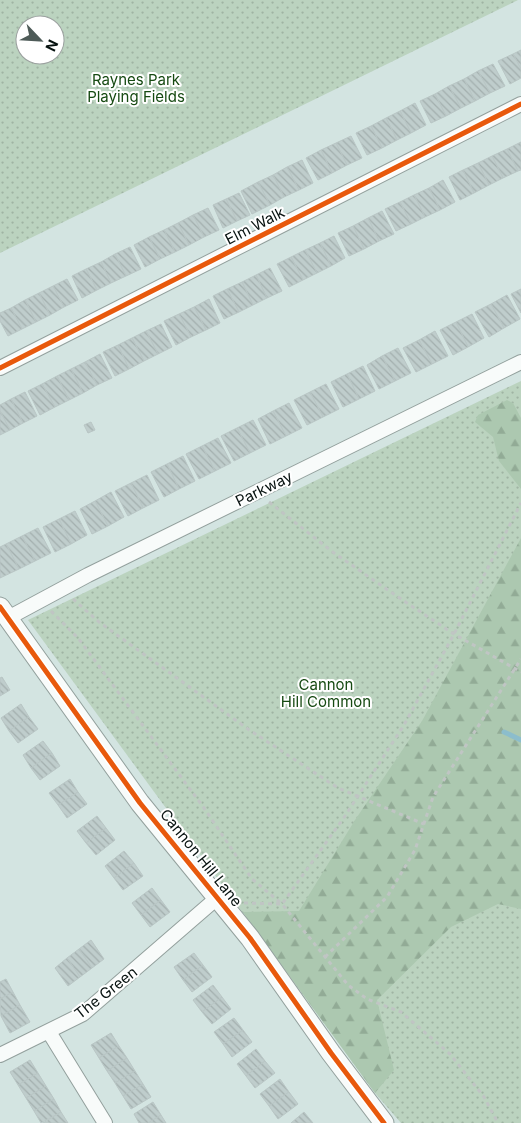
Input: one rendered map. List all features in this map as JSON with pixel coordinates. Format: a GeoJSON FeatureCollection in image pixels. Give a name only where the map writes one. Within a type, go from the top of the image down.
{"type":"FeatureCollection","features":[{"type":"Feature","properties":{"kind":"street","name":"Elm Walk"},"geometry":{"type":"LineString","coordinates":[[0,368],[94,318],[216,260],[521,104]]}},
{"type":"Feature","properties":{"kind":"street","name":"Parkway"},"geometry":{"type":"LineString","coordinates":[[4,612],[40,600],[521,362]]}},
{"type":"Feature","properties":{"kind":"street","name":"Cannon Hill Lane"},"geometry":{"type":"LineString","coordinates":[[4,612],[140,804],[222,904],[384,1123]]}},
{"type":"Feature","properties":{"kind":"street","name":"The Green"},"geometry":{"type":"LineString","coordinates":[[0,1055],[83,1014],[222,904]]}},
{"type":"Feature","properties":{"kind":"street"},"geometry":{"type":"LineString","coordinates":[[49,1032],[105,1123]]}},
{"type":"Feature","properties":{"kind":"path"},"geometry":{"type":"LineString","coordinates":[[258,492],[286,517],[334,553],[454,634],[521,672]]}},
{"type":"Feature","properties":{"kind":"path"},"geometry":{"type":"LineString","coordinates":[[282,904],[359,795],[404,725],[454,634],[521,503]]}},
{"type":"Feature","properties":{"kind":"path"},"geometry":{"type":"LineString","coordinates":[[61,589],[99,622],[248,729],[338,788],[359,795],[424,824]]}},
{"type":"Feature","properties":{"kind":"path"},"geometry":{"type":"LineString","coordinates":[[40,600],[78,638],[204,808],[252,879],[282,904],[348,984],[367,999],[401,1012],[450,1054],[484,1096],[498,1123]]}},
{"type":"Feature","properties":{"kind":"path"},"geometry":{"type":"LineString","coordinates":[[326,957],[387,897],[415,850],[433,797],[521,659]]}},
{"type":"Feature","properties":{"kind":"path"},"geometry":{"type":"LineString","coordinates":[[222,904],[247,902],[282,904]]}},
{"type":"Feature","properties":{"kind":"green space","name":"Raynes Park Playing Fields"},"geometry":{"type":"Polygon","coordinates":[[[0,0],[518,0],[0,253],[0,0]]]}},
{"type":"Feature","properties":{"kind":"green space","name":"Cannon Hill Common"},"geometry":{"type":"Polygon","coordinates":[[[521,381],[521,1123],[401,1123],[375,1093],[28,620],[521,381]]]}},
{"type":"Feature","properties":{"kind":"green space"},"geometry":{"type":"Polygon","coordinates":[[[507,400],[513,403],[521,418],[521,489],[499,461],[493,437],[475,422],[478,415],[507,400]]]}},
{"type":"Feature","properties":{"kind":"green space"},"geometry":{"type":"Polygon","coordinates":[[[521,538],[521,909],[498,904],[451,927],[377,1000],[394,1070],[375,1093],[243,912],[299,911],[355,820],[422,721],[521,538]]]}},
{"type":"Feature","properties":{"kind":"building"},"geometry":{"type":"Polygon","coordinates":[[[521,50],[521,69],[513,54],[521,50]]]}},
{"type":"Feature","properties":{"kind":"building"},"geometry":{"type":"Polygon","coordinates":[[[513,54],[521,69],[521,78],[510,84],[498,61],[513,54]]]}},
{"type":"Feature","properties":{"kind":"building"},"geometry":{"type":"Polygon","coordinates":[[[493,64],[505,86],[490,93],[478,71],[493,64]]]}},
{"type":"Feature","properties":{"kind":"building"},"geometry":{"type":"Polygon","coordinates":[[[478,71],[490,93],[475,101],[464,79],[478,71]]]}},
{"type":"Feature","properties":{"kind":"building"},"geometry":{"type":"Polygon","coordinates":[[[464,79],[475,101],[461,108],[449,86],[464,79]]]}},
{"type":"Feature","properties":{"kind":"building"},"geometry":{"type":"Polygon","coordinates":[[[449,86],[461,108],[446,116],[435,94],[449,86]]]}},
{"type":"Feature","properties":{"kind":"building"},"geometry":{"type":"Polygon","coordinates":[[[435,94],[446,116],[431,123],[420,101],[435,94]]]}},
{"type":"Feature","properties":{"kind":"building"},"geometry":{"type":"Polygon","coordinates":[[[415,103],[426,125],[411,133],[400,111],[415,103]]]}},
{"type":"Feature","properties":{"kind":"building"},"geometry":{"type":"Polygon","coordinates":[[[400,111],[411,133],[397,140],[386,118],[400,111]]]}},
{"type":"Feature","properties":{"kind":"building"},"geometry":{"type":"Polygon","coordinates":[[[386,118],[397,140],[382,148],[371,126],[386,118]]]}},
{"type":"Feature","properties":{"kind":"building"},"geometry":{"type":"Polygon","coordinates":[[[371,126],[382,148],[367,155],[356,133],[371,126]]]}},
{"type":"Feature","properties":{"kind":"building"},"geometry":{"type":"Polygon","coordinates":[[[351,136],[362,158],[347,165],[336,143],[351,136]]]}},
{"type":"Feature","properties":{"kind":"building"},"geometry":{"type":"Polygon","coordinates":[[[521,142],[521,170],[518,171],[507,149],[521,142]]]}},
{"type":"Feature","properties":{"kind":"building"},"geometry":{"type":"Polygon","coordinates":[[[336,143],[347,165],[332,173],[321,150],[336,143]]]}},
{"type":"Feature","properties":{"kind":"building"},"geometry":{"type":"Polygon","coordinates":[[[507,149],[518,171],[503,178],[492,156],[507,149]]]}},
{"type":"Feature","properties":{"kind":"building"},"geometry":{"type":"Polygon","coordinates":[[[321,150],[332,173],[318,180],[306,158],[321,150]]]}},
{"type":"Feature","properties":{"kind":"building"},"geometry":{"type":"Polygon","coordinates":[[[492,156],[503,178],[489,185],[478,163],[492,156]]]}},
{"type":"Feature","properties":{"kind":"building"},"geometry":{"type":"Polygon","coordinates":[[[302,160],[313,183],[299,190],[287,167],[302,160]]]}},
{"type":"Feature","properties":{"kind":"building"},"geometry":{"type":"Polygon","coordinates":[[[478,163],[489,185],[474,193],[463,170],[478,163]]]}},
{"type":"Feature","properties":{"kind":"building"},"geometry":{"type":"Polygon","coordinates":[[[287,167],[299,190],[284,197],[273,175],[287,167]]]}},
{"type":"Feature","properties":{"kind":"building"},"geometry":{"type":"Polygon","coordinates":[[[463,170],[474,193],[460,200],[449,177],[463,170]]]}},
{"type":"Feature","properties":{"kind":"building"},"geometry":{"type":"Polygon","coordinates":[[[273,175],[284,197],[270,205],[258,182],[273,175]]]}},
{"type":"Feature","properties":{"kind":"building"},"geometry":{"type":"Polygon","coordinates":[[[443,180],[455,202],[440,210],[429,188],[443,180]]]}},
{"type":"Feature","properties":{"kind":"building"},"geometry":{"type":"Polygon","coordinates":[[[258,182],[270,205],[252,214],[241,191],[258,182]]]}},
{"type":"Feature","properties":{"kind":"building"},"geometry":{"type":"Polygon","coordinates":[[[429,188],[440,210],[425,217],[414,195],[429,188]]]}},
{"type":"Feature","properties":{"kind":"building"},"geometry":{"type":"Polygon","coordinates":[[[239,193],[250,215],[237,221],[226,199],[239,193]]]}},
{"type":"Feature","properties":{"kind":"building"},"geometry":{"type":"Polygon","coordinates":[[[414,195],[425,217],[411,224],[400,202],[414,195]]]}},
{"type":"Feature","properties":{"kind":"building"},"geometry":{"type":"Polygon","coordinates":[[[226,199],[237,221],[223,228],[213,205],[226,199]]]}},
{"type":"Feature","properties":{"kind":"building"},"geometry":{"type":"Polygon","coordinates":[[[400,202],[411,224],[396,231],[385,209],[400,202]]]}},
{"type":"Feature","properties":{"kind":"building"},"geometry":{"type":"Polygon","coordinates":[[[208,208],[219,230],[204,237],[193,215],[208,208]]]}},
{"type":"Feature","properties":{"kind":"building"},"geometry":{"type":"Polygon","coordinates":[[[382,211],[394,234],[379,241],[368,218],[382,211]]]}},
{"type":"Feature","properties":{"kind":"building"},"geometry":{"type":"Polygon","coordinates":[[[193,215],[204,237],[189,245],[178,223],[193,215]]]}},
{"type":"Feature","properties":{"kind":"building"},"geometry":{"type":"Polygon","coordinates":[[[368,218],[379,241],[364,249],[353,226],[368,218]]]}},
{"type":"Feature","properties":{"kind":"building"},"geometry":{"type":"Polygon","coordinates":[[[178,223],[189,245],[175,252],[164,230],[178,223]]]}},
{"type":"Feature","properties":{"kind":"building"},"geometry":{"type":"Polygon","coordinates":[[[353,226],[364,249],[349,256],[338,233],[353,226]]]}},
{"type":"Feature","properties":{"kind":"building"},"geometry":{"type":"Polygon","coordinates":[[[164,230],[175,252],[160,259],[149,237],[164,230]]]}},
{"type":"Feature","properties":{"kind":"building"},"geometry":{"type":"Polygon","coordinates":[[[334,236],[345,258],[331,266],[320,243],[334,236]]]}},
{"type":"Feature","properties":{"kind":"building"},"geometry":{"type":"Polygon","coordinates":[[[149,237],[160,259],[145,267],[134,245],[149,237]]]}},
{"type":"Feature","properties":{"kind":"building"},"geometry":{"type":"Polygon","coordinates":[[[320,243],[331,266],[317,273],[305,250],[320,243]]]}},
{"type":"Feature","properties":{"kind":"building"},"geometry":{"type":"Polygon","coordinates":[[[130,247],[141,269],[126,276],[115,254],[130,247]]]}},
{"type":"Feature","properties":{"kind":"building"},"geometry":{"type":"Polygon","coordinates":[[[305,250],[317,273],[303,280],[291,257],[305,250]]]}},
{"type":"Feature","properties":{"kind":"building"},"geometry":{"type":"Polygon","coordinates":[[[115,254],[126,276],[111,283],[101,262],[115,254]]]}},
{"type":"Feature","properties":{"kind":"building"},"geometry":{"type":"Polygon","coordinates":[[[291,257],[303,280],[289,287],[277,264],[291,257]]]}},
{"type":"Feature","properties":{"kind":"building"},"geometry":{"type":"Polygon","coordinates":[[[101,262],[111,283],[97,290],[86,269],[101,262]]]}},
{"type":"Feature","properties":{"kind":"building"},"geometry":{"type":"Polygon","coordinates":[[[270,268],[282,291],[267,298],[256,275],[270,268]]]}},
{"type":"Feature","properties":{"kind":"building"},"geometry":{"type":"Polygon","coordinates":[[[86,269],[97,290],[82,298],[72,276],[86,269]]]}},
{"type":"Feature","properties":{"kind":"building"},"geometry":{"type":"Polygon","coordinates":[[[256,275],[267,298],[253,305],[242,282],[256,275]]]}},
{"type":"Feature","properties":{"kind":"building"},"geometry":{"type":"Polygon","coordinates":[[[67,279],[78,300],[64,307],[53,286],[67,279]]]}},
{"type":"Feature","properties":{"kind":"building"},"geometry":{"type":"Polygon","coordinates":[[[242,282],[253,305],[239,312],[227,289],[242,282]]]}},
{"type":"Feature","properties":{"kind":"building"},"geometry":{"type":"Polygon","coordinates":[[[53,286],[64,307],[50,315],[39,293],[53,286]]]}},
{"type":"Feature","properties":{"kind":"building"},"geometry":{"type":"Polygon","coordinates":[[[227,289],[239,312],[224,319],[213,296],[227,289]]]}},
{"type":"Feature","properties":{"kind":"building"},"geometry":{"type":"Polygon","coordinates":[[[521,289],[521,313],[511,294],[521,289]]]}},
{"type":"Feature","properties":{"kind":"building"},"geometry":{"type":"Polygon","coordinates":[[[39,293],[50,315],[36,322],[25,300],[39,293]]]}},
{"type":"Feature","properties":{"kind":"building"},"geometry":{"type":"Polygon","coordinates":[[[507,295],[520,319],[504,328],[491,304],[507,295]]]}},
{"type":"Feature","properties":{"kind":"building"},"geometry":{"type":"Polygon","coordinates":[[[209,299],[220,323],[206,330],[194,307],[209,299]]]}},
{"type":"Feature","properties":{"kind":"building"},"geometry":{"type":"Polygon","coordinates":[[[25,300],[36,322],[22,329],[11,308],[25,300]]]}},
{"type":"Feature","properties":{"kind":"building"},"geometry":{"type":"Polygon","coordinates":[[[491,304],[504,328],[489,337],[475,312],[491,304]]]}},
{"type":"Feature","properties":{"kind":"building"},"geometry":{"type":"Polygon","coordinates":[[[194,307],[206,330],[191,337],[179,314],[194,307]]]}},
{"type":"Feature","properties":{"kind":"building"},"geometry":{"type":"Polygon","coordinates":[[[11,308],[22,329],[8,336],[0,321],[0,313],[11,308]]]}},
{"type":"Feature","properties":{"kind":"building"},"geometry":{"type":"Polygon","coordinates":[[[179,314],[191,337],[176,345],[164,321],[179,314]]]}},
{"type":"Feature","properties":{"kind":"building"},"geometry":{"type":"Polygon","coordinates":[[[472,314],[484,338],[468,347],[456,322],[472,314]]]}},
{"type":"Feature","properties":{"kind":"building"},"geometry":{"type":"Polygon","coordinates":[[[456,322],[468,347],[453,355],[440,330],[456,322]]]}},
{"type":"Feature","properties":{"kind":"building"},"geometry":{"type":"Polygon","coordinates":[[[161,324],[172,347],[158,354],[146,331],[161,324]]]}},
{"type":"Feature","properties":{"kind":"building"},"geometry":{"type":"Polygon","coordinates":[[[146,331],[158,354],[144,361],[132,338],[146,331]]]}},
{"type":"Feature","properties":{"kind":"building"},"geometry":{"type":"Polygon","coordinates":[[[435,331],[448,356],[432,364],[419,340],[435,331]]]}},
{"type":"Feature","properties":{"kind":"building"},"geometry":{"type":"Polygon","coordinates":[[[132,338],[144,361],[129,369],[118,345],[132,338]]]}},
{"type":"Feature","properties":{"kind":"building"},"geometry":{"type":"Polygon","coordinates":[[[419,340],[432,364],[416,372],[403,348],[419,340]]]}},
{"type":"Feature","properties":{"kind":"building"},"geometry":{"type":"Polygon","coordinates":[[[118,345],[129,369],[115,376],[103,352],[118,345]]]}},
{"type":"Feature","properties":{"kind":"building"},"geometry":{"type":"Polygon","coordinates":[[[398,348],[411,373],[395,381],[382,356],[398,348]]]}},
{"type":"Feature","properties":{"kind":"building"},"geometry":{"type":"Polygon","coordinates":[[[100,354],[112,378],[97,385],[85,362],[100,354]]]}},
{"type":"Feature","properties":{"kind":"building"},"geometry":{"type":"Polygon","coordinates":[[[382,356],[395,381],[379,389],[367,365],[382,356]]]}},
{"type":"Feature","properties":{"kind":"building"},"geometry":{"type":"Polygon","coordinates":[[[85,362],[97,385],[83,393],[71,369],[85,362]]]}},
{"type":"Feature","properties":{"kind":"building"},"geometry":{"type":"Polygon","coordinates":[[[363,366],[375,391],[359,399],[347,374],[363,366]]]}},
{"type":"Feature","properties":{"kind":"building"},"geometry":{"type":"Polygon","coordinates":[[[71,369],[83,393],[69,400],[57,376],[71,369]]]}},
{"type":"Feature","properties":{"kind":"building"},"geometry":{"type":"Polygon","coordinates":[[[347,374],[359,399],[343,407],[331,382],[347,374]]]}},
{"type":"Feature","properties":{"kind":"building"},"geometry":{"type":"Polygon","coordinates":[[[57,376],[69,400],[55,407],[42,384],[57,376]]]}},
{"type":"Feature","properties":{"kind":"building"},"geometry":{"type":"Polygon","coordinates":[[[42,384],[55,407],[40,415],[28,391],[42,384]]]}},
{"type":"Feature","properties":{"kind":"building"},"geometry":{"type":"Polygon","coordinates":[[[326,384],[339,409],[323,417],[310,392],[326,384]]]}},
{"type":"Feature","properties":{"kind":"building"},"geometry":{"type":"Polygon","coordinates":[[[25,392],[37,416],[23,423],[11,399],[25,392]]]}},
{"type":"Feature","properties":{"kind":"building"},"geometry":{"type":"Polygon","coordinates":[[[310,392],[323,417],[307,425],[294,400],[310,392]]]}},
{"type":"Feature","properties":{"kind":"building"},"geometry":{"type":"Polygon","coordinates":[[[11,399],[23,423],[10,430],[0,411],[0,405],[11,399]]]}},
{"type":"Feature","properties":{"kind":"building"},"geometry":{"type":"Polygon","coordinates":[[[289,403],[302,428],[286,436],[273,411],[289,403]]]}},
{"type":"Feature","properties":{"kind":"building"},"geometry":{"type":"Polygon","coordinates":[[[0,411],[10,430],[0,435],[0,411]]]}},
{"type":"Feature","properties":{"kind":"building"},"geometry":{"type":"Polygon","coordinates":[[[273,411],[286,436],[270,444],[258,419],[273,411]]]}},
{"type":"Feature","properties":{"kind":"building"},"geometry":{"type":"Polygon","coordinates":[[[253,420],[266,445],[250,453],[237,428],[253,420]]]}},
{"type":"Feature","properties":{"kind":"building"},"geometry":{"type":"Polygon","coordinates":[[[91,422],[95,430],[88,433],[84,425],[91,422]]]}},
{"type":"Feature","properties":{"kind":"building"},"geometry":{"type":"Polygon","coordinates":[[[237,428],[250,453],[234,461],[221,436],[237,428]]]}},
{"type":"Feature","properties":{"kind":"building"},"geometry":{"type":"Polygon","coordinates":[[[218,438],[231,463],[215,471],[202,446],[218,438]]]}},
{"type":"Feature","properties":{"kind":"building"},"geometry":{"type":"Polygon","coordinates":[[[202,446],[215,471],[199,479],[186,454],[202,446]]]}},
{"type":"Feature","properties":{"kind":"building"},"geometry":{"type":"Polygon","coordinates":[[[183,456],[195,481],[179,489],[167,464],[183,456]]]}},
{"type":"Feature","properties":{"kind":"building"},"geometry":{"type":"Polygon","coordinates":[[[167,464],[179,489],[164,497],[151,472],[167,464]]]}},
{"type":"Feature","properties":{"kind":"building"},"geometry":{"type":"Polygon","coordinates":[[[147,475],[159,500],[143,508],[131,483],[147,475]]]}},
{"type":"Feature","properties":{"kind":"building"},"geometry":{"type":"Polygon","coordinates":[[[131,483],[143,508],[128,516],[115,491],[131,483]]]}},
{"type":"Feature","properties":{"kind":"building"},"geometry":{"type":"Polygon","coordinates":[[[111,492],[124,517],[108,526],[95,501],[111,492]]]}},
{"type":"Feature","properties":{"kind":"building"},"geometry":{"type":"Polygon","coordinates":[[[95,501],[108,526],[92,534],[80,509],[95,501]]]}},
{"type":"Feature","properties":{"kind":"building"},"geometry":{"type":"Polygon","coordinates":[[[75,511],[87,535],[71,544],[59,519],[75,511]]]}},
{"type":"Feature","properties":{"kind":"building"},"geometry":{"type":"Polygon","coordinates":[[[59,519],[71,544],[55,552],[43,527],[59,519]]]}},
{"type":"Feature","properties":{"kind":"building"},"geometry":{"type":"Polygon","coordinates":[[[38,528],[51,553],[35,561],[22,536],[38,528]]]}},
{"type":"Feature","properties":{"kind":"building"},"geometry":{"type":"Polygon","coordinates":[[[22,536],[35,561],[19,569],[6,544],[22,536]]]}},
{"type":"Feature","properties":{"kind":"building"},"geometry":{"type":"Polygon","coordinates":[[[6,544],[19,569],[0,578],[0,547],[6,544]]]}},
{"type":"Feature","properties":{"kind":"building"},"geometry":{"type":"Polygon","coordinates":[[[2,677],[10,690],[0,696],[0,678],[2,677]]]}},
{"type":"Feature","properties":{"kind":"building"},"geometry":{"type":"Polygon","coordinates":[[[21,704],[29,717],[9,731],[1,718],[21,704]]]}},
{"type":"Feature","properties":{"kind":"building"},"geometry":{"type":"Polygon","coordinates":[[[29,717],[38,729],[18,743],[9,731],[29,717]]]}},
{"type":"Feature","properties":{"kind":"building"},"geometry":{"type":"Polygon","coordinates":[[[43,741],[52,753],[31,768],[23,755],[43,741]]]}},
{"type":"Feature","properties":{"kind":"building"},"geometry":{"type":"Polygon","coordinates":[[[52,753],[60,766],[40,780],[31,768],[52,753]]]}},
{"type":"Feature","properties":{"kind":"building"},"geometry":{"type":"Polygon","coordinates":[[[70,779],[78,792],[58,805],[49,793],[70,779]]]}},
{"type":"Feature","properties":{"kind":"building"},"geometry":{"type":"Polygon","coordinates":[[[78,792],[87,804],[67,818],[58,805],[78,792]]]}},
{"type":"Feature","properties":{"kind":"building"},"geometry":{"type":"Polygon","coordinates":[[[97,816],[106,828],[86,843],[77,831],[97,816]]]}},
{"type":"Feature","properties":{"kind":"building"},"geometry":{"type":"Polygon","coordinates":[[[106,828],[115,840],[96,855],[86,843],[106,828]]]}},
{"type":"Feature","properties":{"kind":"building"},"geometry":{"type":"Polygon","coordinates":[[[124,851],[134,863],[114,878],[105,866],[124,851]]]}},
{"type":"Feature","properties":{"kind":"building"},"geometry":{"type":"Polygon","coordinates":[[[134,863],[143,876],[123,890],[114,878],[134,863]]]}},
{"type":"Feature","properties":{"kind":"building"},"geometry":{"type":"Polygon","coordinates":[[[152,888],[161,900],[141,915],[132,903],[152,888]]]}},
{"type":"Feature","properties":{"kind":"building"},"geometry":{"type":"Polygon","coordinates":[[[161,900],[170,912],[150,927],[141,915],[161,900]]]}},
{"type":"Feature","properties":{"kind":"building"},"geometry":{"type":"Polygon","coordinates":[[[91,940],[104,959],[92,968],[79,949],[91,940]]]}},
{"type":"Feature","properties":{"kind":"building"},"geometry":{"type":"Polygon","coordinates":[[[79,949],[92,968],[80,977],[67,958],[79,949]]]}},
{"type":"Feature","properties":{"kind":"building"},"geometry":{"type":"Polygon","coordinates":[[[194,953],[203,965],[183,980],[174,967],[194,953]]]}},
{"type":"Feature","properties":{"kind":"building"},"geometry":{"type":"Polygon","coordinates":[[[67,958],[80,977],[68,986],[55,968],[67,958]]]}},
{"type":"Feature","properties":{"kind":"building"},"geometry":{"type":"Polygon","coordinates":[[[203,965],[212,977],[192,992],[183,980],[203,965]]]}},
{"type":"Feature","properties":{"kind":"building"},"geometry":{"type":"Polygon","coordinates":[[[6,979],[13,992],[0,999],[0,982],[6,979]]]}},
{"type":"Feature","properties":{"kind":"building"},"geometry":{"type":"Polygon","coordinates":[[[213,985],[222,997],[202,1012],[193,1000],[213,985]]]}},
{"type":"Feature","properties":{"kind":"building"},"geometry":{"type":"Polygon","coordinates":[[[13,992],[20,1005],[1,1016],[0,999],[13,992]]]}},
{"type":"Feature","properties":{"kind":"building"},"geometry":{"type":"Polygon","coordinates":[[[222,997],[231,1009],[212,1024],[202,1012],[222,997]]]}},
{"type":"Feature","properties":{"kind":"building"},"geometry":{"type":"Polygon","coordinates":[[[20,1005],[30,1022],[10,1033],[1,1016],[20,1005]]]}},
{"type":"Feature","properties":{"kind":"building"},"geometry":{"type":"Polygon","coordinates":[[[234,1018],[243,1030],[223,1044],[214,1032],[234,1018]]]}},
{"type":"Feature","properties":{"kind":"building"},"geometry":{"type":"Polygon","coordinates":[[[243,1030],[252,1042],[232,1057],[223,1044],[243,1030]]]}},
{"type":"Feature","properties":{"kind":"building"},"geometry":{"type":"Polygon","coordinates":[[[111,1033],[119,1046],[99,1058],[91,1045],[111,1033]]]}},
{"type":"Feature","properties":{"kind":"building"},"geometry":{"type":"Polygon","coordinates":[[[119,1046],[127,1058],[107,1071],[99,1058],[119,1046]]]}},
{"type":"Feature","properties":{"kind":"building"},"geometry":{"type":"Polygon","coordinates":[[[256,1049],[265,1061],[246,1076],[237,1064],[256,1049]]]}},
{"type":"Feature","properties":{"kind":"building"},"geometry":{"type":"Polygon","coordinates":[[[127,1058],[135,1071],[115,1083],[107,1071],[127,1058]]]}},
{"type":"Feature","properties":{"kind":"building"},"geometry":{"type":"Polygon","coordinates":[[[30,1060],[38,1073],[18,1085],[10,1072],[30,1060]]]}},
{"type":"Feature","properties":{"kind":"building"},"geometry":{"type":"Polygon","coordinates":[[[265,1061],[275,1073],[255,1088],[246,1076],[265,1061]]]}},
{"type":"Feature","properties":{"kind":"building"},"geometry":{"type":"Polygon","coordinates":[[[135,1071],[143,1084],[123,1096],[115,1083],[135,1071]]]}},
{"type":"Feature","properties":{"kind":"building"},"geometry":{"type":"Polygon","coordinates":[[[38,1073],[46,1086],[26,1098],[18,1085],[38,1073]]]}},
{"type":"Feature","properties":{"kind":"building"},"geometry":{"type":"Polygon","coordinates":[[[280,1079],[289,1092],[269,1106],[260,1094],[280,1079]]]}},
{"type":"Feature","properties":{"kind":"building"},"geometry":{"type":"Polygon","coordinates":[[[143,1084],[151,1097],[131,1109],[123,1096],[143,1084]]]}},
{"type":"Feature","properties":{"kind":"building"},"geometry":{"type":"Polygon","coordinates":[[[46,1086],[54,1099],[34,1111],[26,1098],[46,1086]]]}},
{"type":"Feature","properties":{"kind":"building"},"geometry":{"type":"Polygon","coordinates":[[[289,1092],[298,1104],[278,1119],[269,1106],[289,1092]]]}},
{"type":"Feature","properties":{"kind":"building"},"geometry":{"type":"Polygon","coordinates":[[[54,1099],[61,1112],[41,1123],[34,1111],[54,1099]]]}},
{"type":"Feature","properties":{"kind":"building"},"geometry":{"type":"Polygon","coordinates":[[[153,1102],[161,1115],[148,1123],[139,1123],[134,1114],[153,1102]]]}},
{"type":"Feature","properties":{"kind":"building"},"geometry":{"type":"Polygon","coordinates":[[[61,1112],[68,1123],[43,1123],[61,1112]]]}},
{"type":"Feature","properties":{"kind":"building"},"geometry":{"type":"Polygon","coordinates":[[[304,1112],[313,1123],[291,1123],[304,1112]]]}},
{"type":"Feature","properties":{"kind":"building"},"geometry":{"type":"Polygon","coordinates":[[[161,1115],[166,1123],[148,1123],[161,1115]]]}},
{"type":"Feature","properties":{"kind":"waterway"},"geometry":{"type":"LineString","coordinates":[[504,732],[521,740]]}},
{"type":"Feature","properties":{"kind":"cycle path"},"geometry":{"type":"LineString","coordinates":[[0,368],[521,104]]}},
{"type":"Feature","properties":{"kind":"cycle path"},"geometry":{"type":"LineString","coordinates":[[0,607],[140,803],[250,938],[331,1053],[384,1123]]}}]}
